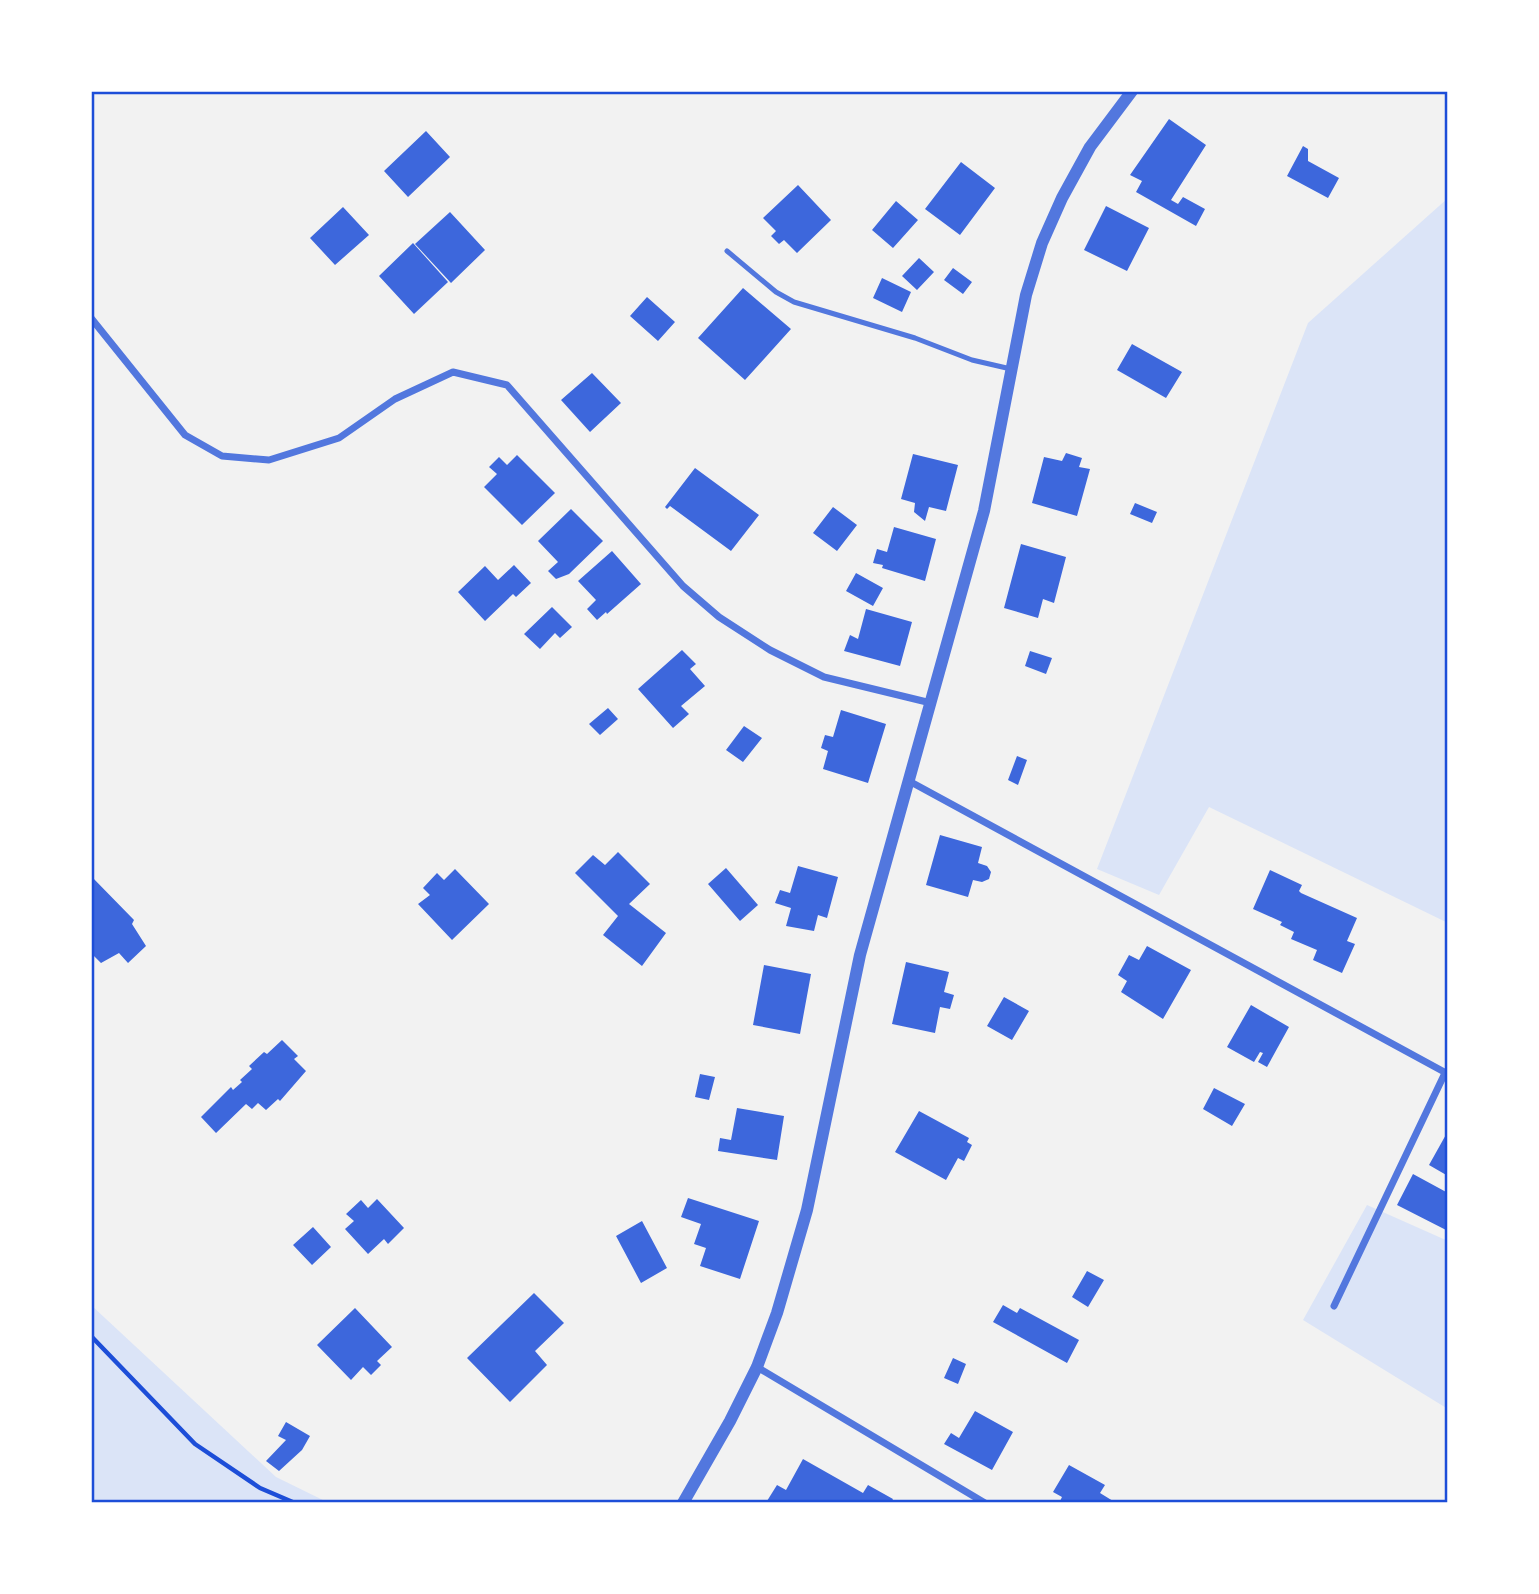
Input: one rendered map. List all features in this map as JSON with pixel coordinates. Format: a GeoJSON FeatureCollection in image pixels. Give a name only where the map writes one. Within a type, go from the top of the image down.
{"type":"FeatureCollection","features":[{"type":"Feature","properties":{"kind":"street"},"geometry":{"type":"LineString","coordinates":[[683,1503],[757,1367],[777,1312],[807,1209],[860,956],[984,511],[1026,295],[1042,243],[1062,198],[1090,147],[1132,91]]}},
{"type":"Feature","properties":{"kind":"street"},"geometry":{"type":"LineString","coordinates":[[91,318],[186,435],[222,456],[269,460],[339,438],[396,399],[453,372],[508,385],[683,586],[719,617],[770,650],[824,677],[931,703]]}},
{"type":"Feature","properties":{"kind":"street"},"geometry":{"type":"LineString","coordinates":[[909,781],[1447,1074],[1334,1306]]}},
{"type":"Feature","properties":{"kind":"street"},"geometry":{"type":"LineString","coordinates":[[757,1367],[985,1503]]}},
{"type":"Feature","properties":{"kind":"lane"},"geometry":{"type":"LineString","coordinates":[[727,251],[776,292],[794,302],[915,338],[972,360],[1011,369]]}},
{"type":"Feature","properties":{"kind":"path"},"geometry":{"type":"LineString","coordinates":[[91,1336],[195,1444],[260,1488],[295,1503]]}},
{"type":"Feature","properties":{"kind":"shaded area"},"geometry":{"type":"Polygon","coordinates":[[[1448,198],[1448,923],[1209,807],[1159,895],[1097,869],[1308,323],[1448,198]]]}},
{"type":"Feature","properties":{"kind":"shaded area"},"geometry":{"type":"Polygon","coordinates":[[[1367,1205],[1448,1241],[1448,1409],[1303,1320],[1367,1205]]]}},
{"type":"Feature","properties":{"kind":"shaded area"},"geometry":{"type":"Polygon","coordinates":[[[91,1305],[276,1477],[329,1503],[91,1503],[91,1305]]]}},
{"type":"Feature","properties":{"kind":"building"},"geometry":{"type":"Polygon","coordinates":[[[1169,119],[1206,145],[1171,200],[1178,204],[1183,197],[1205,209],[1196,226],[1136,192],[1142,181],[1130,175],[1169,119]]]}},
{"type":"Feature","properties":{"kind":"building"},"geometry":{"type":"Polygon","coordinates":[[[426,131],[450,157],[408,197],[384,171],[426,131]]]}},
{"type":"Feature","properties":{"kind":"building"},"geometry":{"type":"Polygon","coordinates":[[[1303,146],[1308,149],[1308,161],[1339,178],[1328,198],[1287,176],[1303,146]]]}},
{"type":"Feature","properties":{"kind":"building"},"geometry":{"type":"Polygon","coordinates":[[[961,162],[995,188],[960,235],[925,209],[961,162]]]}},
{"type":"Feature","properties":{"kind":"building"},"geometry":{"type":"Polygon","coordinates":[[[798,185],[831,220],[797,253],[784,240],[779,244],[771,236],[776,231],[763,218],[798,185]]]}},
{"type":"Feature","properties":{"kind":"building"},"geometry":{"type":"Polygon","coordinates":[[[896,201],[918,220],[893,248],[872,230],[896,201]]]}},
{"type":"Feature","properties":{"kind":"building"},"geometry":{"type":"Polygon","coordinates":[[[1106,206],[1149,228],[1127,271],[1084,250],[1106,206]]]}},
{"type":"Feature","properties":{"kind":"building"},"geometry":{"type":"Polygon","coordinates":[[[343,207],[369,235],[335,265],[310,238],[343,207]]]}},
{"type":"Feature","properties":{"kind":"building"},"geometry":{"type":"Polygon","coordinates":[[[450,212],[485,250],[451,283],[415,244],[450,212]]]}},
{"type":"Feature","properties":{"kind":"building"},"geometry":{"type":"Polygon","coordinates":[[[413,243],[448,282],[414,314],[379,276],[413,243]]]}},
{"type":"Feature","properties":{"kind":"building"},"geometry":{"type":"Polygon","coordinates":[[[919,258],[934,272],[917,290],[902,276],[919,258]]]}},
{"type":"Feature","properties":{"kind":"building"},"geometry":{"type":"Polygon","coordinates":[[[953,268],[972,282],[963,294],[944,280],[953,268]]]}},
{"type":"Feature","properties":{"kind":"building"},"geometry":{"type":"Polygon","coordinates":[[[882,278],[911,292],[902,312],[873,298],[882,278]]]}},
{"type":"Feature","properties":{"kind":"building"},"geometry":{"type":"Polygon","coordinates":[[[743,288],[791,329],[745,380],[698,338],[743,288]]]}},
{"type":"Feature","properties":{"kind":"building"},"geometry":{"type":"Polygon","coordinates":[[[647,297],[675,322],[658,341],[630,316],[647,297]]]}},
{"type":"Feature","properties":{"kind":"building"},"geometry":{"type":"Polygon","coordinates":[[[1132,344],[1182,372],[1166,398],[1117,370],[1132,344]]]}},
{"type":"Feature","properties":{"kind":"building"},"geometry":{"type":"Polygon","coordinates":[[[592,373],[621,403],[590,432],[561,400],[592,373]]]}},
{"type":"Feature","properties":{"kind":"building"},"geometry":{"type":"Polygon","coordinates":[[[1066,453],[1082,458],[1079,467],[1090,469],[1077,516],[1032,503],[1044,457],[1062,461],[1066,453]]]}},
{"type":"Feature","properties":{"kind":"building"},"geometry":{"type":"Polygon","coordinates":[[[913,454],[958,465],[946,511],[929,507],[925,521],[914,512],[915,503],[901,499],[913,454]]]}},
{"type":"Feature","properties":{"kind":"building"},"geometry":{"type":"Polygon","coordinates":[[[517,455],[555,493],[522,525],[484,487],[497,474],[489,467],[499,457],[507,465],[517,455]]]}},
{"type":"Feature","properties":{"kind":"building"},"geometry":{"type":"Polygon","coordinates":[[[695,468],[759,515],[731,551],[670,506],[667,509],[665,507],[695,468]]]}},
{"type":"Feature","properties":{"kind":"building"},"geometry":{"type":"Polygon","coordinates":[[[1135,503],[1157,512],[1152,523],[1130,514],[1135,503]]]}},
{"type":"Feature","properties":{"kind":"building"},"geometry":{"type":"Polygon","coordinates":[[[833,507],[857,525],[837,551],[813,533],[833,507]]]}},
{"type":"Feature","properties":{"kind":"building"},"geometry":{"type":"Polygon","coordinates":[[[571,509],[603,541],[569,574],[556,579],[548,571],[558,562],[538,541],[571,509]]]}},
{"type":"Feature","properties":{"kind":"building"},"geometry":{"type":"Polygon","coordinates":[[[894,527],[936,539],[925,581],[873,563],[877,549],[887,552],[894,527]]]}},
{"type":"Feature","properties":{"kind":"building"},"geometry":{"type":"Polygon","coordinates":[[[1021,544],[1066,557],[1054,603],[1043,599],[1038,618],[1004,608],[1021,544]]]}},
{"type":"Feature","properties":{"kind":"building"},"geometry":{"type":"Polygon","coordinates":[[[612,551],[641,584],[597,620],[587,609],[596,600],[578,581],[612,551]]]}},
{"type":"Feature","properties":{"kind":"building"},"geometry":{"type":"Polygon","coordinates":[[[514,565],[531,583],[516,597],[513,594],[485,621],[458,592],[485,566],[498,580],[514,565]]]}},
{"type":"Feature","properties":{"kind":"building"},"geometry":{"type":"Polygon","coordinates":[[[856,573],[883,588],[873,606],[846,591],[856,573]]]}},
{"type":"Feature","properties":{"kind":"building"},"geometry":{"type":"Polygon","coordinates":[[[552,607],[572,627],[560,638],[555,633],[540,649],[524,634],[552,607]]]}},
{"type":"Feature","properties":{"kind":"building"},"geometry":{"type":"Polygon","coordinates":[[[866,609],[912,622],[900,666],[844,651],[850,635],[858,639],[866,609]]]}},
{"type":"Feature","properties":{"kind":"building"},"geometry":{"type":"Polygon","coordinates":[[[682,650],[696,664],[690,669],[705,686],[681,706],[689,714],[673,728],[638,689],[682,650]]]}},
{"type":"Feature","properties":{"kind":"building"},"geometry":{"type":"Polygon","coordinates":[[[1030,651],[1052,658],[1046,674],[1025,666],[1030,651]]]}},
{"type":"Feature","properties":{"kind":"building"},"geometry":{"type":"Polygon","coordinates":[[[608,708],[618,719],[600,735],[589,724],[608,708]]]}},
{"type":"Feature","properties":{"kind":"building"},"geometry":{"type":"Polygon","coordinates":[[[841,710],[886,724],[868,783],[823,769],[828,751],[821,748],[825,735],[833,737],[841,710]]]}},
{"type":"Feature","properties":{"kind":"building"},"geometry":{"type":"Polygon","coordinates":[[[744,726],[762,738],[743,762],[726,750],[744,726]]]}},
{"type":"Feature","properties":{"kind":"building"},"geometry":{"type":"Polygon","coordinates":[[[1017,756],[1027,760],[1018,785],[1008,780],[1017,756]]]}},
{"type":"Feature","properties":{"kind":"building"},"geometry":{"type":"Polygon","coordinates":[[[940,835],[982,847],[978,863],[987,866],[991,872],[989,879],[982,882],[973,880],[968,897],[926,885],[940,835]]]}},
{"type":"Feature","properties":{"kind":"building"},"geometry":{"type":"Polygon","coordinates":[[[618,852],[650,884],[629,904],[666,933],[642,966],[603,935],[618,916],[575,873],[593,855],[605,865],[618,852]]]}},
{"type":"Feature","properties":{"kind":"building"},"geometry":{"type":"Polygon","coordinates":[[[798,866],[838,877],[827,918],[818,915],[814,931],[786,926],[791,908],[775,903],[780,890],[790,893],[798,866]]]}},
{"type":"Feature","properties":{"kind":"building"},"geometry":{"type":"Polygon","coordinates":[[[726,868],[758,905],[740,921],[708,884],[726,868]]]}},
{"type":"Feature","properties":{"kind":"building"},"geometry":{"type":"Polygon","coordinates":[[[455,869],[489,904],[452,940],[418,904],[430,895],[423,888],[437,873],[444,880],[455,869]]]}},
{"type":"Feature","properties":{"kind":"building"},"geometry":{"type":"Polygon","coordinates":[[[1270,870],[1302,885],[1299,891],[1301,893],[1357,918],[1347,941],[1355,944],[1342,973],[1313,960],[1317,950],[1291,939],[1294,932],[1280,925],[1282,922],[1253,909],[1270,870]]]}},
{"type":"Feature","properties":{"kind":"building"},"geometry":{"type":"Polygon","coordinates":[[[91,876],[134,920],[132,924],[146,946],[128,963],[119,953],[101,963],[91,953],[91,876]]]}},
{"type":"Feature","properties":{"kind":"building"},"geometry":{"type":"Polygon","coordinates":[[[1147,946],[1191,970],[1163,1019],[1121,992],[1127,981],[1118,975],[1129,955],[1139,960],[1147,946]]]}},
{"type":"Feature","properties":{"kind":"building"},"geometry":{"type":"Polygon","coordinates":[[[906,962],[949,972],[944,992],[954,995],[950,1009],[940,1007],[935,1033],[892,1024],[906,962]]]}},
{"type":"Feature","properties":{"kind":"building"},"geometry":{"type":"Polygon","coordinates":[[[764,965],[811,974],[800,1034],[753,1025],[764,965]]]}},
{"type":"Feature","properties":{"kind":"building"},"geometry":{"type":"Polygon","coordinates":[[[1004,997],[1029,1011],[1012,1040],[987,1026],[1004,997]]]}},
{"type":"Feature","properties":{"kind":"building"},"geometry":{"type":"Polygon","coordinates":[[[1251,1005],[1289,1027],[1267,1067],[1258,1062],[1263,1053],[1260,1052],[1254,1062],[1227,1047],[1251,1005]]]}},
{"type":"Feature","properties":{"kind":"building"},"geometry":{"type":"Polygon","coordinates":[[[282,1040],[298,1056],[294,1059],[306,1071],[280,1101],[278,1099],[266,1110],[258,1103],[252,1109],[246,1104],[216,1133],[201,1117],[231,1087],[233,1090],[242,1082],[240,1080],[252,1069],[249,1066],[282,1040]]]}},
{"type":"Feature","properties":{"kind":"building"},"geometry":{"type":"Polygon","coordinates":[[[700,1074],[715,1077],[709,1100],[695,1097],[700,1074]]]}},
{"type":"Feature","properties":{"kind":"building"},"geometry":{"type":"Polygon","coordinates":[[[1214,1088],[1245,1104],[1232,1126],[1203,1109],[1214,1088]]]}},
{"type":"Feature","properties":{"kind":"building"},"geometry":{"type":"Polygon","coordinates":[[[737,1108],[784,1116],[777,1160],[718,1151],[720,1138],[731,1140],[737,1108]]]}},
{"type":"Feature","properties":{"kind":"building"},"geometry":{"type":"Polygon","coordinates":[[[919,1111],[969,1138],[967,1142],[972,1145],[964,1161],[958,1158],[946,1180],[895,1152],[919,1111]]]}},
{"type":"Feature","properties":{"kind":"building"},"geometry":{"type":"Polygon","coordinates":[[[1448,1131],[1448,1176],[1429,1165],[1448,1131]]]}},
{"type":"Feature","properties":{"kind":"building"},"geometry":{"type":"Polygon","coordinates":[[[1413,1174],[1448,1193],[1448,1231],[1397,1205],[1413,1174]]]}},
{"type":"Feature","properties":{"kind":"building"},"geometry":{"type":"Polygon","coordinates":[[[688,1198],[759,1221],[740,1279],[700,1266],[706,1248],[694,1244],[701,1224],[681,1217],[688,1198]]]}},
{"type":"Feature","properties":{"kind":"building"},"geometry":{"type":"Polygon","coordinates":[[[377,1199],[404,1228],[388,1244],[384,1239],[368,1254],[345,1229],[354,1221],[346,1214],[361,1200],[368,1208],[377,1199]]]}},
{"type":"Feature","properties":{"kind":"building"},"geometry":{"type":"Polygon","coordinates":[[[642,1221],[667,1268],[641,1283],[616,1236],[642,1221]]]}},
{"type":"Feature","properties":{"kind":"building"},"geometry":{"type":"Polygon","coordinates":[[[313,1227],[331,1247],[312,1265],[293,1245],[313,1227]]]}},
{"type":"Feature","properties":{"kind":"building"},"geometry":{"type":"Polygon","coordinates":[[[1087,1271],[1104,1280],[1088,1307],[1072,1297],[1087,1271]]]}},
{"type":"Feature","properties":{"kind":"building"},"geometry":{"type":"Polygon","coordinates":[[[534,1293],[564,1323],[535,1351],[547,1365],[510,1402],[467,1358],[534,1293]]]}},
{"type":"Feature","properties":{"kind":"building"},"geometry":{"type":"Polygon","coordinates":[[[1003,1305],[1017,1313],[1020,1308],[1079,1340],[1067,1363],[993,1322],[1003,1305]]]}},
{"type":"Feature","properties":{"kind":"building"},"geometry":{"type":"Polygon","coordinates":[[[355,1308],[392,1347],[377,1361],[381,1365],[371,1375],[363,1367],[351,1380],[317,1345],[355,1308]]]}},
{"type":"Feature","properties":{"kind":"building"},"geometry":{"type":"Polygon","coordinates":[[[953,1358],[966,1364],[958,1384],[944,1378],[953,1358]]]}},
{"type":"Feature","properties":{"kind":"building"},"geometry":{"type":"Polygon","coordinates":[[[975,1411],[1013,1432],[992,1470],[944,1444],[951,1433],[959,1438],[975,1411]]]}},
{"type":"Feature","properties":{"kind":"building"},"geometry":{"type":"Polygon","coordinates":[[[286,1422],[310,1436],[302,1450],[279,1471],[266,1461],[286,1440],[278,1436],[286,1422]]]}},
{"type":"Feature","properties":{"kind":"building"},"geometry":{"type":"Polygon","coordinates":[[[803,1459],[863,1493],[868,1485],[893,1499],[891,1503],[767,1501],[777,1485],[786,1490],[803,1459]]]}},
{"type":"Feature","properties":{"kind":"building"},"geometry":{"type":"Polygon","coordinates":[[[1069,1465],[1105,1485],[1100,1493],[1113,1501],[1112,1503],[1059,1503],[1062,1497],[1053,1492],[1069,1465]]]}}]}
